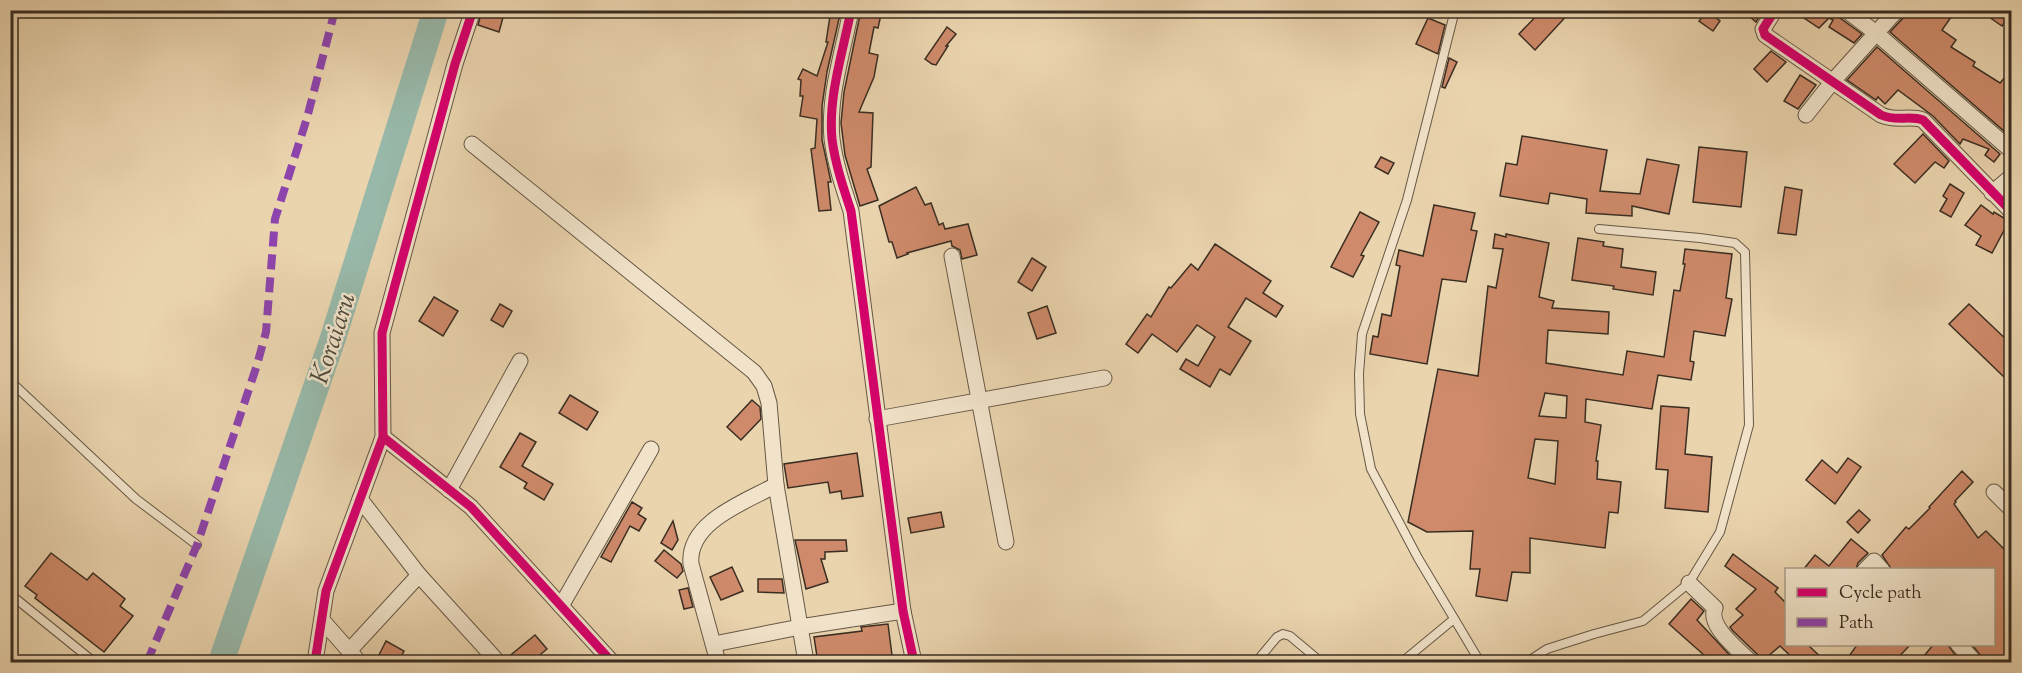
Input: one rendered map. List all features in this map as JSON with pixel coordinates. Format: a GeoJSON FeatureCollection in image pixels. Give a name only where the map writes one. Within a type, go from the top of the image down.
{"type":"FeatureCollection","features":[{"type":"Feature","properties":{"kind":"street"},"geometry":{"type":"LineString","coordinates":[[315,663],[326,591],[383,437],[382,333],[452,75],[473,10]]}},
{"type":"Feature","properties":{"kind":"street"},"geometry":{"type":"LineString","coordinates":[[851,10],[833,95],[832,138],[840,177],[851,211],[903,611],[914,663]]}},
{"type":"Feature","properties":{"kind":"street"},"geometry":{"type":"LineString","coordinates":[[1775,10],[1765,24],[1763,33],[1881,115],[1890,119],[1923,120],[2012,212]]}},
{"type":"Feature","properties":{"kind":"street"},"geometry":{"type":"LineString","coordinates":[[1846,10],[1876,33],[2012,151]]}},
{"type":"Feature","properties":{"kind":"street"},"geometry":{"type":"LineString","coordinates":[[1806,115],[1833,81],[1897,10]]}},
{"type":"Feature","properties":{"kind":"street"},"geometry":{"type":"LineString","coordinates":[[471,144],[753,372],[764,386],[769,403],[776,485],[806,663]]}},
{"type":"Feature","properties":{"kind":"street"},"geometry":{"type":"LineString","coordinates":[[1992,193],[2012,176]]}},
{"type":"Feature","properties":{"kind":"street"},"geometry":{"type":"LineString","coordinates":[[952,256],[1006,542]]}},
{"type":"Feature","properties":{"kind":"street"},"geometry":{"type":"LineString","coordinates":[[449,490],[520,362]]}},
{"type":"Feature","properties":{"kind":"street"},"geometry":{"type":"LineString","coordinates":[[877,419],[1104,378]]}},
{"type":"Feature","properties":{"kind":"street"},"geometry":{"type":"LineString","coordinates":[[383,437],[471,507],[612,663]]}},
{"type":"Feature","properties":{"kind":"street"},"geometry":{"type":"LineString","coordinates":[[561,606],[651,449]]}},
{"type":"Feature","properties":{"kind":"street"},"geometry":{"type":"LineString","coordinates":[[718,663],[690,553],[693,544],[707,525],[776,485]]}},
{"type":"Feature","properties":{"kind":"street"},"geometry":{"type":"LineString","coordinates":[[1994,492],[2012,510]]}},
{"type":"Feature","properties":{"kind":"street"},"geometry":{"type":"LineString","coordinates":[[360,499],[419,574],[498,663]]}},
{"type":"Feature","properties":{"kind":"street"},"geometry":{"type":"LineString","coordinates":[[1867,568],[1874,561],[1880,568]]}},
{"type":"Feature","properties":{"kind":"street"},"geometry":{"type":"LineString","coordinates":[[322,620],[354,657],[419,574]]}},
{"type":"Feature","properties":{"kind":"street"},"geometry":{"type":"LineString","coordinates":[[1689,583],[1715,608],[1712,614],[1715,624],[1751,663]]}},
{"type":"Feature","properties":{"kind":"street"},"geometry":{"type":"LineString","coordinates":[[714,644],[800,627],[903,611]]}},
{"type":"Feature","properties":{"kind":"street"},"geometry":{"type":"LineString","coordinates":[[1959,646],[1976,663]]}},
{"type":"Feature","properties":{"kind":"lane"},"geometry":{"type":"LineString","coordinates":[[1455,10],[1407,200],[1362,334],[1359,375],[1360,414],[1371,469],[1418,558],[1480,663]]}},
{"type":"Feature","properties":{"kind":"lane"},"geometry":{"type":"LineString","coordinates":[[1527,663],[1547,649],[1643,621],[1689,583],[1720,532],[1749,425],[1745,252],[1735,243],[1599,229]]}},
{"type":"Feature","properties":{"kind":"lane"},"geometry":{"type":"LineString","coordinates":[[10,381],[136,499],[196,546]]}},
{"type":"Feature","properties":{"kind":"lane"},"geometry":{"type":"LineString","coordinates":[[10,594],[94,663]]}},
{"type":"Feature","properties":{"kind":"lane"},"geometry":{"type":"LineString","coordinates":[[1402,663],[1454,620]]}},
{"type":"Feature","properties":{"kind":"lane"},"geometry":{"type":"LineString","coordinates":[[1256,663],[1276,637],[1283,634],[1290,636],[1321,663]]}},
{"type":"Feature","properties":{"kind":"building"},"geometry":{"type":"Polygon","coordinates":[[[482,10],[505,10],[499,32],[478,25],[482,10]]]}},
{"type":"Feature","properties":{"kind":"building"},"geometry":{"type":"Polygon","coordinates":[[[831,10],[841,10],[822,106],[822,140],[831,182],[828,182],[831,210],[819,211],[811,149],[815,148],[817,119],[800,116],[803,96],[800,96],[801,80],[798,79],[803,69],[817,76],[828,42],[826,42],[831,10]]]}},
{"type":"Feature","properties":{"kind":"building"},"geometry":{"type":"Polygon","coordinates":[[[861,10],[882,10],[878,28],[874,27],[869,53],[878,55],[874,77],[859,112],[873,113],[871,167],[867,169],[878,200],[860,206],[845,155],[841,123],[844,92],[861,10]]]}},
{"type":"Feature","properties":{"kind":"building"},"geometry":{"type":"Polygon","coordinates":[[[1542,10],[1572,10],[1535,50],[1519,34],[1542,10]]]}},
{"type":"Feature","properties":{"kind":"building"},"geometry":{"type":"Polygon","coordinates":[[[1742,10],[1763,10],[1756,22],[1742,10]]]}},
{"type":"Feature","properties":{"kind":"building"},"geometry":{"type":"Polygon","coordinates":[[[1792,10],[1836,10],[1840,18],[1862,34],[1854,43],[1829,27],[1833,20],[1829,18],[1819,28],[1792,10]]]}},
{"type":"Feature","properties":{"kind":"building"},"geometry":{"type":"Polygon","coordinates":[[[1907,10],[1956,10],[1942,30],[1956,40],[1951,47],[1975,62],[1973,66],[2000,83],[2012,69],[2012,138],[1890,32],[1904,17],[1907,10]]]}},
{"type":"Feature","properties":{"kind":"building"},"geometry":{"type":"Polygon","coordinates":[[[1979,10],[2012,10],[2012,11],[2002,26],[1979,10]]]}},
{"type":"Feature","properties":{"kind":"building"},"geometry":{"type":"Polygon","coordinates":[[[1707,11],[1720,21],[1713,31],[1699,21],[1707,11]]]}},
{"type":"Feature","properties":{"kind":"building"},"geometry":{"type":"Polygon","coordinates":[[[1428,18],[1445,25],[1438,54],[1416,44],[1428,18]]]}},
{"type":"Feature","properties":{"kind":"building"},"geometry":{"type":"Polygon","coordinates":[[[947,27],[956,34],[946,46],[948,46],[936,65],[932,64],[925,59],[947,27]]]}},
{"type":"Feature","properties":{"kind":"building"},"geometry":{"type":"Polygon","coordinates":[[[1877,47],[2000,154],[1994,162],[1985,155],[1989,149],[1963,139],[1960,144],[1933,116],[1898,90],[1885,104],[1878,97],[1876,100],[1847,80],[1877,47]]]}},
{"type":"Feature","properties":{"kind":"building"},"geometry":{"type":"Polygon","coordinates":[[[1771,51],[1786,62],[1767,82],[1754,69],[1771,51]]]}},
{"type":"Feature","properties":{"kind":"building"},"geometry":{"type":"Polygon","coordinates":[[[1449,58],[1457,62],[1445,88],[1442,87],[1449,58]]]}},
{"type":"Feature","properties":{"kind":"building"},"geometry":{"type":"Polygon","coordinates":[[[1800,75],[1816,85],[1798,109],[1784,101],[1800,75]]]}},
{"type":"Feature","properties":{"kind":"building"},"geometry":{"type":"Polygon","coordinates":[[[1923,134],[1949,161],[1944,168],[1935,162],[1915,183],[1894,164],[1923,134]]]}},
{"type":"Feature","properties":{"kind":"building"},"geometry":{"type":"Polygon","coordinates":[[[1522,136],[1607,150],[1600,191],[1640,194],[1647,159],[1679,165],[1669,214],[1632,206],[1632,216],[1586,213],[1587,199],[1550,193],[1548,204],[1500,196],[1506,163],[1517,165],[1522,136]]]}},
{"type":"Feature","properties":{"kind":"building"},"geometry":{"type":"Polygon","coordinates":[[[1699,147],[1747,152],[1741,207],[1693,202],[1699,147]]]}},
{"type":"Feature","properties":{"kind":"building"},"geometry":{"type":"Polygon","coordinates":[[[1381,157],[1394,163],[1388,174],[1375,167],[1381,157]]]}},
{"type":"Feature","properties":{"kind":"building"},"geometry":{"type":"Polygon","coordinates":[[[1950,184],[1964,193],[1951,217],[1940,211],[1947,199],[1943,196],[1950,184]]]}},
{"type":"Feature","properties":{"kind":"building"},"geometry":{"type":"Polygon","coordinates":[[[916,187],[925,205],[931,203],[939,225],[943,223],[945,229],[968,224],[977,255],[962,259],[960,250],[952,246],[951,241],[897,258],[892,242],[889,242],[879,206],[916,187]]]}},
{"type":"Feature","properties":{"kind":"building"},"geometry":{"type":"Polygon","coordinates":[[[1785,187],[1802,190],[1796,235],[1778,233],[1785,187]]]}},
{"type":"Feature","properties":{"kind":"building"},"geometry":{"type":"Polygon","coordinates":[[[1434,205],[1475,213],[1471,230],[1477,231],[1466,282],[1442,279],[1427,364],[1370,354],[1373,336],[1378,337],[1382,314],[1391,316],[1400,266],[1396,265],[1399,250],[1423,256],[1434,205]]]}},
{"type":"Feature","properties":{"kind":"building"},"geometry":{"type":"Polygon","coordinates":[[[1981,205],[1993,214],[1994,212],[2009,221],[1992,253],[1976,245],[1981,236],[1965,225],[1981,205]]]}},
{"type":"Feature","properties":{"kind":"building"},"geometry":{"type":"Polygon","coordinates":[[[1360,212],[1379,222],[1361,255],[1364,256],[1353,277],[1331,267],[1360,212]]]}},
{"type":"Feature","properties":{"kind":"building"},"geometry":{"type":"Polygon","coordinates":[[[1495,234],[1506,237],[1506,234],[1549,243],[1539,297],[1554,301],[1552,308],[1609,312],[1608,334],[1548,330],[1546,363],[1623,375],[1627,351],[1664,357],[1674,290],[1680,291],[1685,249],[1732,254],[1726,298],[1732,299],[1725,336],[1694,331],[1690,361],[1694,362],[1691,380],[1658,375],[1652,409],[1586,399],[1585,422],[1601,425],[1596,461],[1598,461],[1597,479],[1621,482],[1618,513],[1609,512],[1605,548],[1530,538],[1530,573],[1512,572],[1507,601],[1476,596],[1480,569],[1470,569],[1473,531],[1427,532],[1408,522],[1438,369],[1478,376],[1488,286],[1496,288],[1503,249],[1493,248],[1495,234]],[[1545,393],[1539,416],[1566,418],[1567,396],[1545,393]],[[1535,439],[1528,478],[1555,484],[1558,441],[1535,439]]]}},
{"type":"Feature","properties":{"kind":"building"},"geometry":{"type":"Polygon","coordinates":[[[1578,238],[1604,242],[1603,246],[1623,249],[1621,267],[1656,272],[1653,295],[1572,280],[1578,238]]]}},
{"type":"Feature","properties":{"kind":"building"},"geometry":{"type":"Polygon","coordinates":[[[1215,244],[1271,281],[1263,293],[1283,306],[1276,317],[1246,298],[1228,327],[1251,341],[1230,375],[1220,369],[1210,387],[1180,369],[1186,359],[1198,366],[1215,337],[1197,325],[1177,352],[1152,334],[1138,353],[1126,344],[1147,314],[1151,317],[1169,287],[1171,288],[1191,264],[1198,270],[1215,244]]]}},
{"type":"Feature","properties":{"kind":"building"},"geometry":{"type":"Polygon","coordinates":[[[1032,258],[1046,267],[1032,291],[1018,282],[1032,258]]]}},
{"type":"Feature","properties":{"kind":"building"},"geometry":{"type":"Polygon","coordinates":[[[434,297],[458,311],[443,336],[419,321],[434,297]]]}},
{"type":"Feature","properties":{"kind":"building"},"geometry":{"type":"Polygon","coordinates":[[[500,304],[512,311],[503,327],[491,320],[500,304]]]}},
{"type":"Feature","properties":{"kind":"building"},"geometry":{"type":"Polygon","coordinates":[[[1969,304],[2012,345],[2012,379],[2006,375],[2004,377],[1949,324],[1969,304]]]}},
{"type":"Feature","properties":{"kind":"building"},"geometry":{"type":"Polygon","coordinates":[[[1047,306],[1056,333],[1037,339],[1028,313],[1047,306]]]}},
{"type":"Feature","properties":{"kind":"building"},"geometry":{"type":"Polygon","coordinates":[[[570,395],[598,412],[587,430],[559,413],[570,395]]]}},
{"type":"Feature","properties":{"kind":"building"},"geometry":{"type":"Polygon","coordinates":[[[752,400],[760,407],[761,419],[741,440],[727,427],[752,400]]]}},
{"type":"Feature","properties":{"kind":"building"},"geometry":{"type":"Polygon","coordinates":[[[1661,406],[1689,408],[1685,454],[1712,457],[1708,512],[1665,508],[1668,470],[1656,469],[1661,406]]]}},
{"type":"Feature","properties":{"kind":"building"},"geometry":{"type":"Polygon","coordinates":[[[520,433],[536,442],[522,466],[553,484],[544,500],[524,488],[527,483],[500,467],[520,433]]]}},
{"type":"Feature","properties":{"kind":"building"},"geometry":{"type":"Polygon","coordinates":[[[857,453],[863,496],[842,499],[841,491],[830,493],[828,482],[788,488],[784,464],[857,453]]]}},
{"type":"Feature","properties":{"kind":"building"},"geometry":{"type":"Polygon","coordinates":[[[1848,458],[1861,467],[1835,504],[1806,480],[1822,460],[1837,473],[1848,458]]]}},
{"type":"Feature","properties":{"kind":"building"},"geometry":{"type":"Polygon","coordinates":[[[1962,471],[1973,482],[1954,504],[1978,538],[1986,531],[2005,550],[2012,544],[2012,571],[2004,577],[2012,584],[2012,663],[1987,663],[1973,646],[1995,646],[1995,568],[1891,568],[1882,555],[1906,527],[1909,529],[1962,471]]]}},
{"type":"Feature","properties":{"kind":"building"},"geometry":{"type":"Polygon","coordinates":[[[632,502],[642,508],[638,514],[646,519],[639,531],[630,526],[611,562],[601,557],[632,502]]]}},
{"type":"Feature","properties":{"kind":"building"},"geometry":{"type":"Polygon","coordinates":[[[1859,510],[1870,520],[1858,533],[1847,522],[1859,510]]]}},
{"type":"Feature","properties":{"kind":"building"},"geometry":{"type":"Polygon","coordinates":[[[941,512],[944,527],[911,533],[908,518],[941,512]]]}},
{"type":"Feature","properties":{"kind":"building"},"geometry":{"type":"Polygon","coordinates":[[[673,521],[678,540],[672,550],[661,543],[673,521]]]}},
{"type":"Feature","properties":{"kind":"building"},"geometry":{"type":"Polygon","coordinates":[[[1851,539],[1868,553],[1858,563],[1857,568],[1805,568],[1815,555],[1829,566],[1851,539]]]}},
{"type":"Feature","properties":{"kind":"building"},"geometry":{"type":"Polygon","coordinates":[[[795,540],[846,540],[847,551],[825,552],[825,559],[821,559],[828,582],[806,589],[795,540]]]}},
{"type":"Feature","properties":{"kind":"building"},"geometry":{"type":"Polygon","coordinates":[[[664,550],[681,564],[683,571],[677,578],[655,561],[664,550]]]}},
{"type":"Feature","properties":{"kind":"building"},"geometry":{"type":"Polygon","coordinates":[[[51,553],[87,580],[93,573],[125,599],[120,606],[133,616],[104,652],[35,598],[37,595],[25,586],[51,553]]]}},
{"type":"Feature","properties":{"kind":"building"},"geometry":{"type":"Polygon","coordinates":[[[1733,554],[1778,588],[1775,592],[1785,602],[1785,646],[1809,646],[1827,663],[1798,663],[1780,646],[1761,662],[1758,655],[1730,627],[1743,615],[1736,609],[1756,589],[1725,566],[1733,554]]]}},
{"type":"Feature","properties":{"kind":"building"},"geometry":{"type":"Polygon","coordinates":[[[732,567],[743,591],[721,600],[710,577],[732,567]]]}},
{"type":"Feature","properties":{"kind":"building"},"geometry":{"type":"Polygon","coordinates":[[[758,579],[782,579],[784,593],[758,592],[758,579]]]}},
{"type":"Feature","properties":{"kind":"building"},"geometry":{"type":"Polygon","coordinates":[[[688,588],[693,607],[684,609],[679,590],[688,588]]]}},
{"type":"Feature","properties":{"kind":"building"},"geometry":{"type":"Polygon","coordinates":[[[1691,599],[1704,611],[1697,620],[1737,663],[1698,663],[1704,655],[1669,624],[1691,599]]]}},
{"type":"Feature","properties":{"kind":"building"},"geometry":{"type":"Polygon","coordinates":[[[888,624],[893,663],[818,663],[814,637],[862,631],[861,627],[888,624]]]}},
{"type":"Feature","properties":{"kind":"building"},"geometry":{"type":"Polygon","coordinates":[[[535,635],[547,649],[530,663],[507,663],[507,658],[535,635]]]}},
{"type":"Feature","properties":{"kind":"building"},"geometry":{"type":"Polygon","coordinates":[[[386,641],[404,651],[398,663],[375,663],[386,641]]]}},
{"type":"Feature","properties":{"kind":"building"},"geometry":{"type":"Polygon","coordinates":[[[1856,646],[1909,646],[1893,663],[1844,663],[1856,646]]]}},
{"type":"Feature","properties":{"kind":"building"},"geometry":{"type":"Polygon","coordinates":[[[1932,646],[1949,646],[1956,656],[1951,663],[1931,663],[1924,656],[1932,646]]]}},
{"type":"Feature","properties":{"kind":"waterway","name":"Koraiaru"},"geometry":{"type":"LineString","coordinates":[[221,662],[332,341],[436,10]]}},
{"type":"Feature","properties":{"kind":"marked path"},"geometry":{"type":"LineString","coordinates":[[147,662],[197,545],[257,365],[266,332],[275,219],[307,118],[335,10]]}},
{"type":"Feature","properties":{"kind":"cycle path"},"geometry":{"type":"LineString","coordinates":[[315,662],[326,591],[383,437],[382,333],[455,64],[473,10]]}},
{"type":"Feature","properties":{"kind":"cycle path"},"geometry":{"type":"LineString","coordinates":[[851,10],[834,90],[832,139],[837,166],[851,211],[903,611],[914,662]]}},
{"type":"Feature","properties":{"kind":"cycle path"},"geometry":{"type":"LineString","coordinates":[[1775,10],[1763,29],[1765,35],[1881,115],[1923,120],[2012,212]]}},
{"type":"Feature","properties":{"kind":"cycle path"},"geometry":{"type":"LineString","coordinates":[[383,437],[471,507],[612,662]]}}]}
